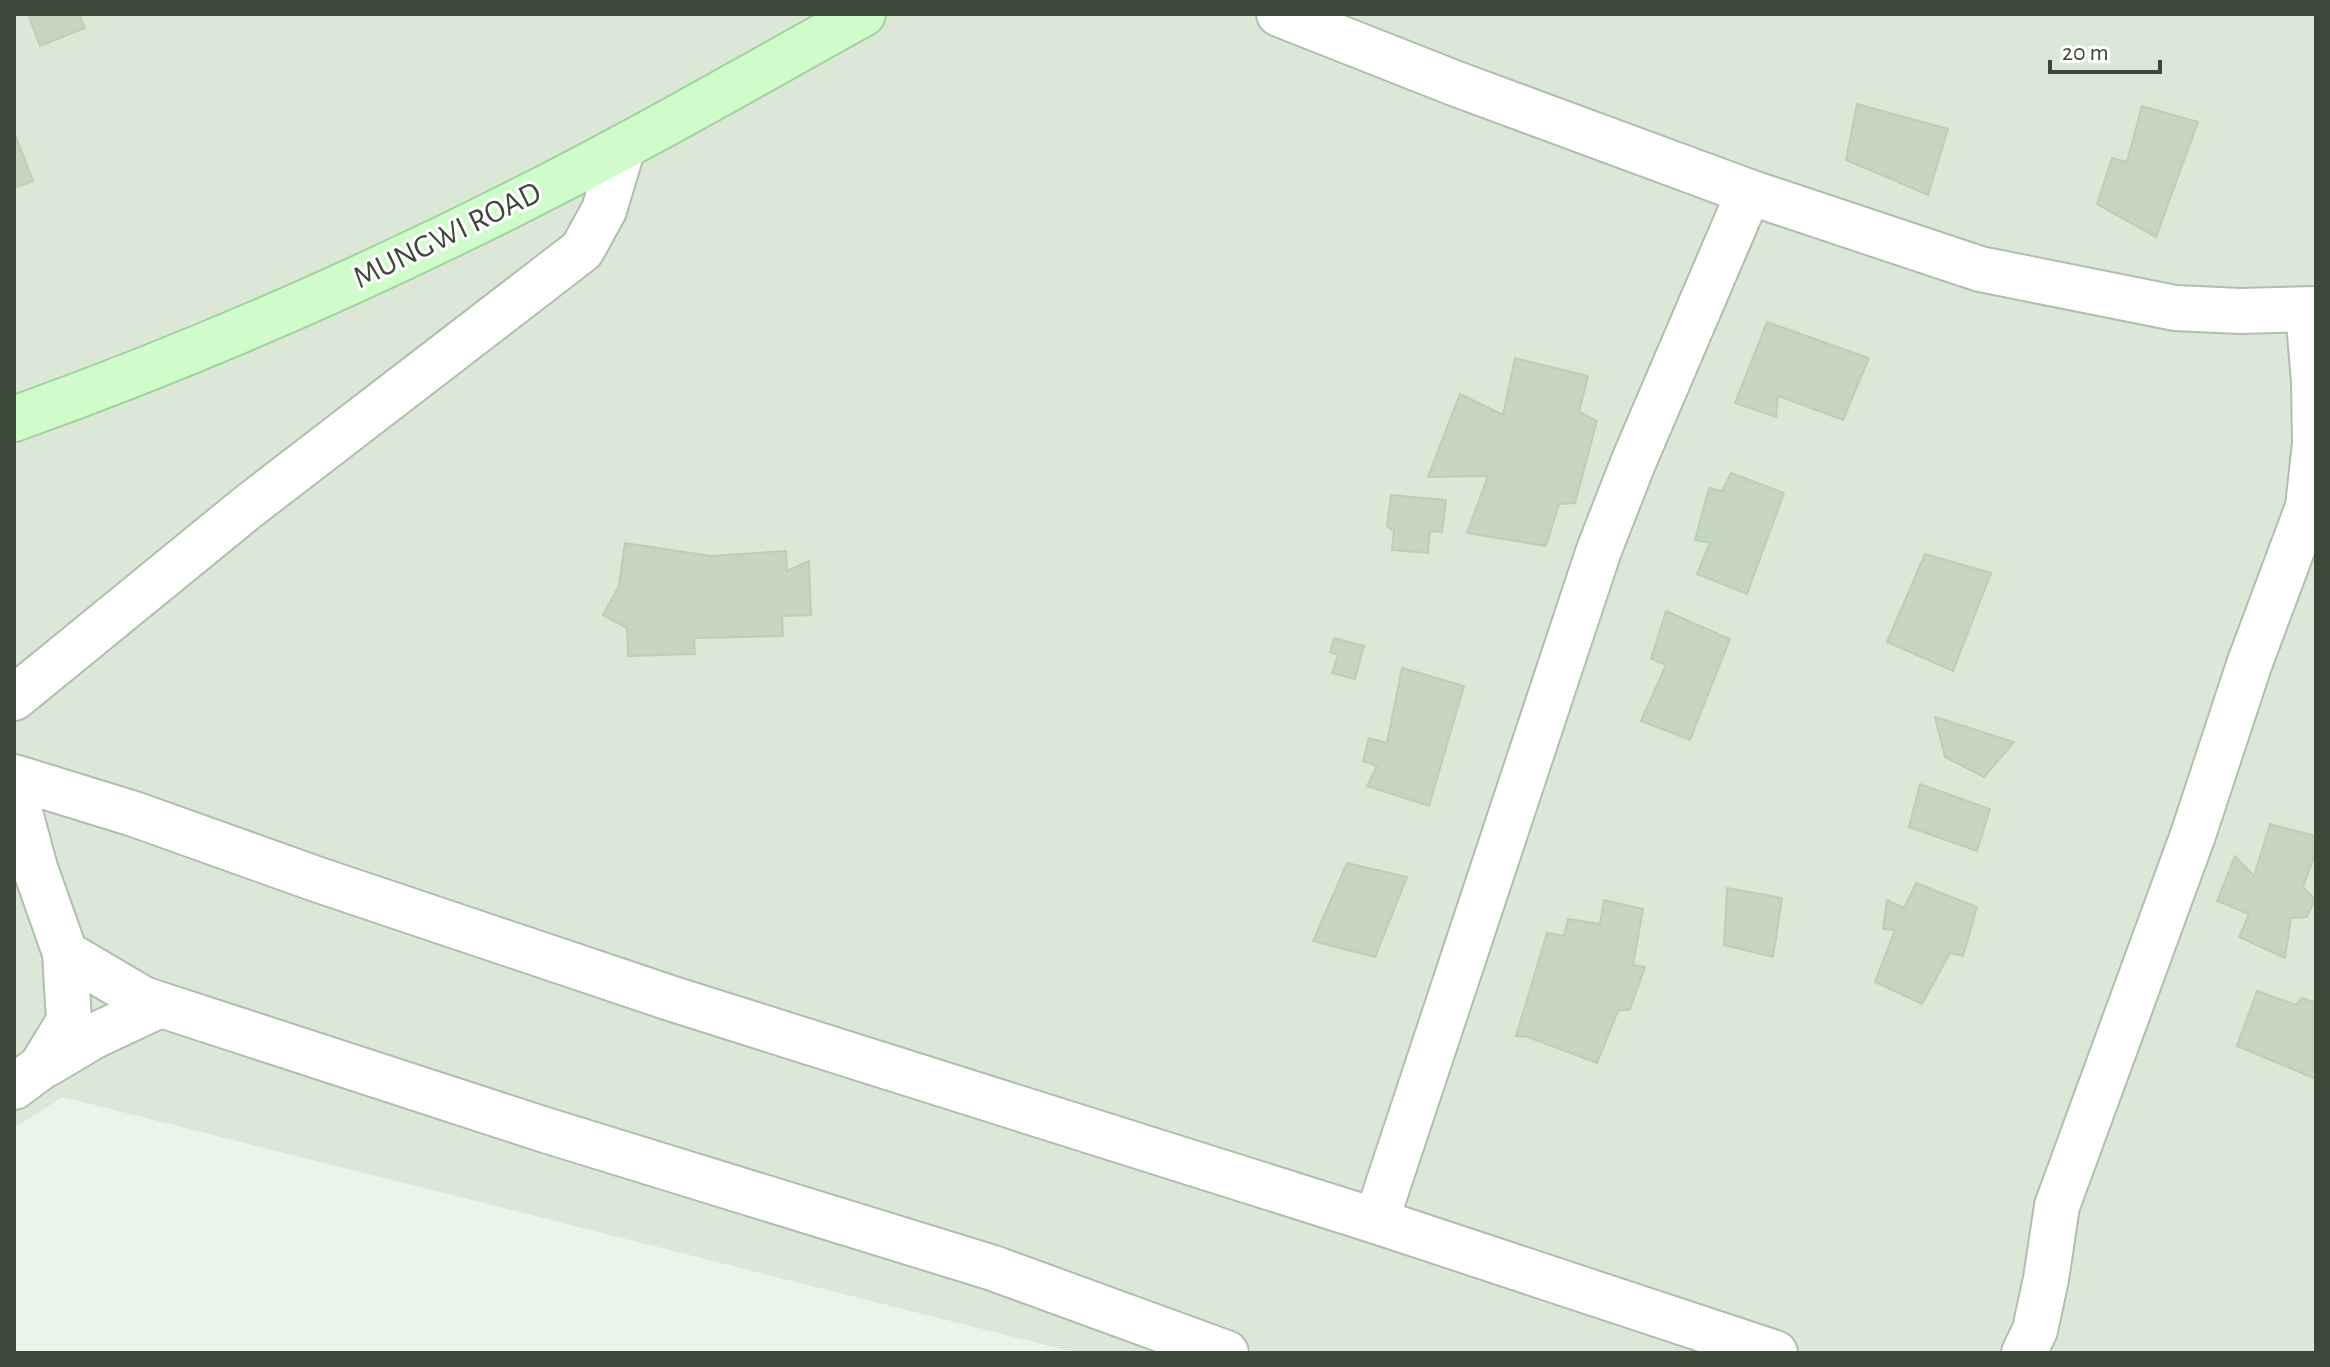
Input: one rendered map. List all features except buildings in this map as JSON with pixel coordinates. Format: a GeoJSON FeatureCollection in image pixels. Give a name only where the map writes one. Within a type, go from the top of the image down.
{"type":"FeatureCollection","features":[{"type":"Feature","properties":{"kind":"main road","name":"MUNGWI ROAD"},"geometry":{"type":"LineString","coordinates":[[14,419],[111,384],[313,298],[521,201],[863,14]]}},
{"type":"Feature","properties":{"kind":"street"},"geometry":{"type":"LineString","coordinates":[[1279,14],[1468,89],[1749,192],[1980,269],[2175,308],[2312,310],[2315,443],[2308,507],[2249,665],[2188,849],[2057,1206],[2035,1330],[2024,1353]]}},
{"type":"Feature","properties":{"kind":"street"},"geometry":{"type":"LineString","coordinates":[[14,698],[248,507],[582,250],[604,210],[623,147]]}},
{"type":"Feature","properties":{"kind":"street"},"geometry":{"type":"LineString","coordinates":[[1376,1221],[1599,550],[1638,450],[1749,192]]}},
{"type":"Feature","properties":{"kind":"street"},"geometry":{"type":"LineString","coordinates":[[14,777],[134,814],[673,999],[1376,1221],[1775,1353]]}},
{"type":"Feature","properties":{"kind":"street"},"geometry":{"type":"LineString","coordinates":[[14,790],[35,868],[65,953],[69,1021],[28,1077]]}},
{"type":"Feature","properties":{"kind":"street"},"geometry":{"type":"LineString","coordinates":[[65,953],[143,999],[160,1005],[542,1129],[993,1268],[1226,1353]]}},
{"type":"Feature","properties":{"kind":"street"},"geometry":{"type":"LineString","coordinates":[[28,1077],[94,1036],[160,1005]]}},
{"type":"Feature","properties":{"kind":"shaded area"},"geometry":{"type":"Polygon","coordinates":[[[14,14],[2316,14],[2316,1353],[1077,1353],[63,1097],[14,1128],[14,14]]]}}]}
